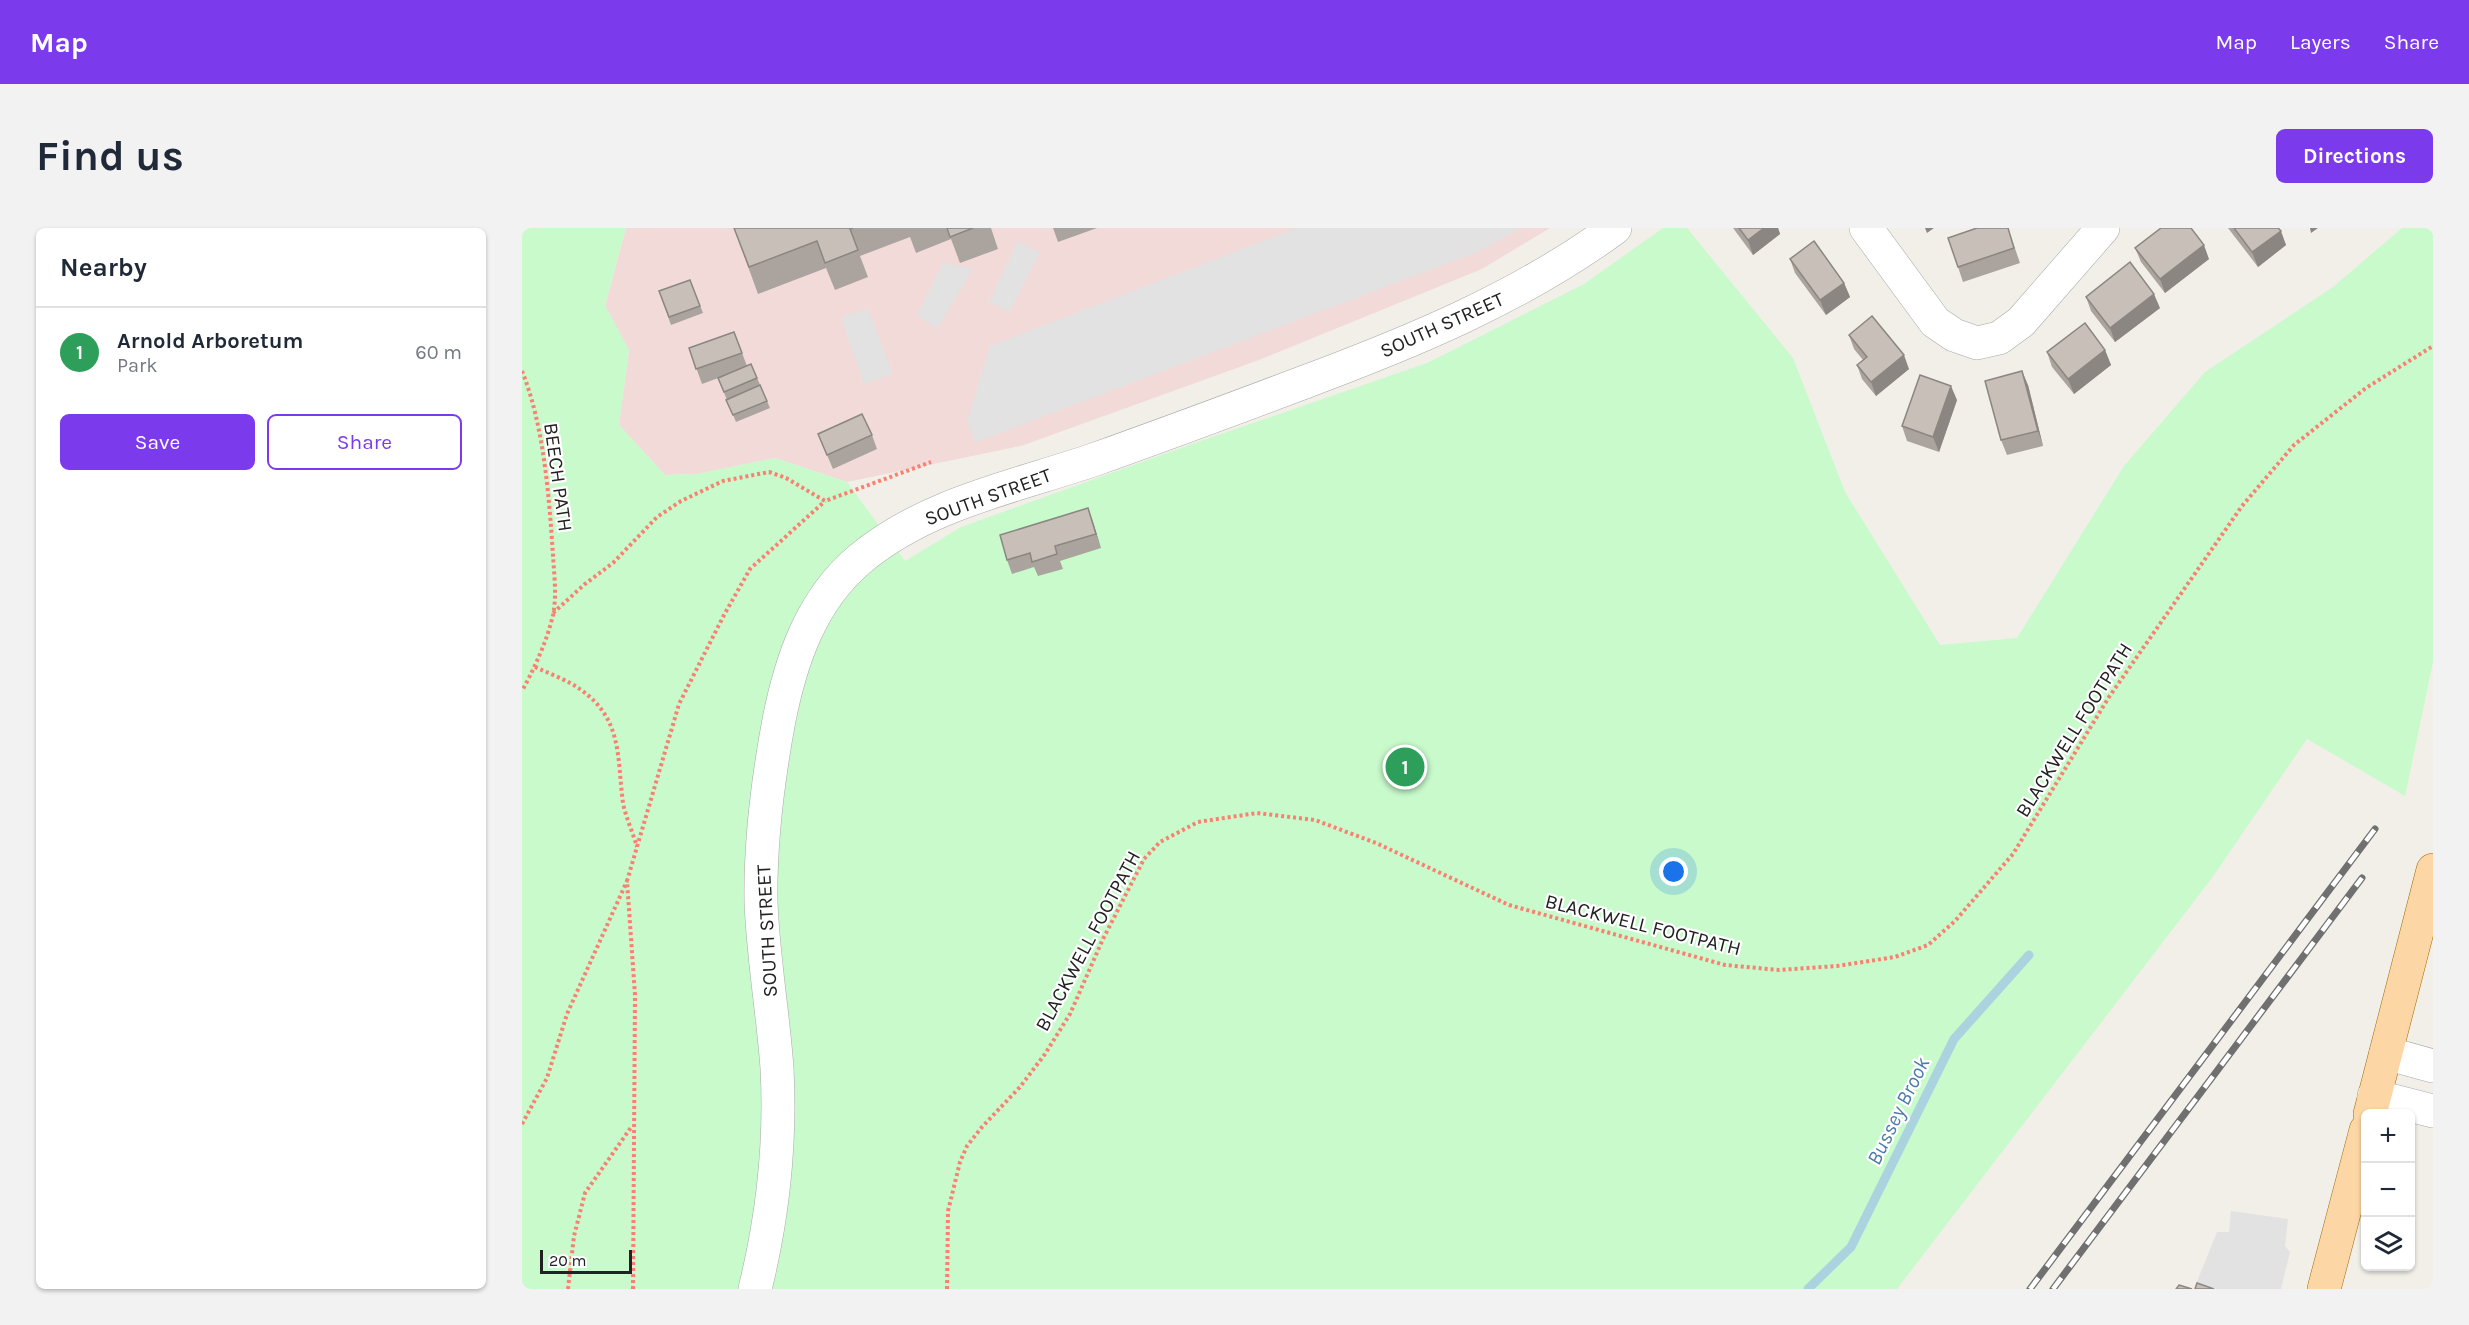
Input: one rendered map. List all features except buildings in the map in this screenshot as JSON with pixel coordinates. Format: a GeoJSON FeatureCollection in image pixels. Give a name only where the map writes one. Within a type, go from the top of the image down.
{"type":"FeatureCollection","features":[{"type":"Feature","properties":{"kind":"main road"},"geometry":{"type":"LineString","coordinates":[[2372,1105],[2433,870]]}},
{"type":"Feature","properties":{"kind":"main road"},"geometry":{"type":"LineString","coordinates":[[2324,1289],[2361,1149]]}},
{"type":"Feature","properties":{"kind":"street","name":"SOUTH STREET"},"geometry":{"type":"LineString","coordinates":[[754,1289],[765,1248],[774,1193],[778,1119],[773,1018],[761,904],[767,799],[779,720],[792,668],[807,628],[819,606],[838,581],[860,560],[888,540],[944,509],[1093,460],[1385,352],[1456,322],[1525,287],[1579,254],[1615,228]]}},
{"type":"Feature","properties":{"kind":"street"},"geometry":{"type":"LineString","coordinates":[[1866,228],[1935,322],[1954,335],[1977,343],[1999,338],[2021,322],[2103,228]]}},
{"type":"Feature","properties":{"kind":"street"},"geometry":{"type":"LineString","coordinates":[[2386,1053],[2433,1066]]}},
{"type":"Feature","properties":{"kind":"street"},"geometry":{"type":"LineString","coordinates":[[2372,1105],[2433,1112]]}},
{"type":"Feature","properties":{"kind":"path","name":"BLACKWELL FOOTPATH"},"geometry":{"type":"LineString","coordinates":[[947,1289],[948,1211],[960,1162],[967,1146],[982,1126],[1020,1087],[1045,1054],[1070,1014],[1103,939],[1144,859],[1160,842],[1198,822],[1257,813],[1316,820],[1376,843],[1509,905],[1725,965],[1779,970],[1837,966],[1894,957],[1928,945],[1955,921],[2013,854],[2109,697],[2242,506],[2294,445],[2366,388],[2433,346]]}},
{"type":"Feature","properties":{"kind":"path","name":"BEECH PATH"},"geometry":{"type":"LineString","coordinates":[[522,371],[533,407],[547,486],[554,576],[553,613],[536,667],[522,691]]}},
{"type":"Feature","properties":{"kind":"path"},"geometry":{"type":"LineString","coordinates":[[522,1124],[547,1078],[567,1014],[627,881],[679,704],[750,569],[825,501],[931,462]]}},
{"type":"Feature","properties":{"kind":"path"},"geometry":{"type":"LineString","coordinates":[[553,613],[613,563],[657,517],[681,501],[723,481],[769,472],[786,478],[825,501]]}},
{"type":"Feature","properties":{"kind":"path"},"geometry":{"type":"LineString","coordinates":[[536,667],[581,689],[598,705],[610,723],[617,742],[623,805],[637,848]]}},
{"type":"Feature","properties":{"kind":"path"},"geometry":{"type":"LineString","coordinates":[[627,881],[635,995],[633,1289]]}},
{"type":"Feature","properties":{"kind":"path"},"geometry":{"type":"LineString","coordinates":[[568,1289],[574,1236],[585,1193],[633,1125]]}},
{"type":"Feature","properties":{"kind":"shaded area"},"geometry":{"type":"Polygon","coordinates":[[[626,228],[1550,228],[1482,269],[1259,360],[1021,446],[847,482],[775,458],[697,474],[665,475],[619,425],[629,351],[605,306],[626,228]]]}},
{"type":"Feature","properties":{"kind":"shaded area"},"geometry":{"type":"Polygon","coordinates":[[[1297,228],[1521,228],[1480,251],[976,442],[967,422],[990,346],[1297,228]]]}},
{"type":"Feature","properties":{"kind":"shaded area"},"geometry":{"type":"Polygon","coordinates":[[[1018,241],[1040,253],[1009,312],[989,302],[1018,241]]]}},
{"type":"Feature","properties":{"kind":"shaded area"},"geometry":{"type":"Polygon","coordinates":[[[943,263],[973,269],[937,329],[917,315],[943,263]]]}},
{"type":"Feature","properties":{"kind":"shaded area"},"geometry":{"type":"Polygon","coordinates":[[[868,309],[893,374],[864,384],[841,317],[868,309]]]}},
{"type":"Feature","properties":{"kind":"shaded area"},"geometry":{"type":"Polygon","coordinates":[[[2231,1211],[2288,1219],[2285,1246],[2290,1252],[2281,1289],[2194,1289],[2217,1232],[2229,1232],[2231,1211]]]}},
{"type":"Feature","properties":{"kind":"green space"},"geometry":{"type":"Polygon","coordinates":[[[522,228],[626,228],[605,305],[629,350],[619,425],[665,475],[697,474],[775,458],[847,482],[905,561],[961,527],[1427,363],[1584,284],[1663,228],[1687,228],[1793,358],[1845,492],[1940,645],[2017,638],[2124,466],[2205,372],[2333,287],[2402,228],[2433,228],[2433,662],[2405,796],[2307,739],[2212,878],[1897,1289],[522,1289],[522,228]]]}},
{"type":"Feature","properties":{"kind":"waterway","name":"Bussey Brook"},"geometry":{"type":"LineString","coordinates":[[1808,1289],[1851,1247],[1954,1039],[2029,955]]}},
{"type":"Feature","properties":{"kind":"railway"},"geometry":{"type":"LineString","coordinates":[[2030,1289],[2375,829]]}},
{"type":"Feature","properties":{"kind":"railway"},"geometry":{"type":"LineString","coordinates":[[2053,1289],[2362,878]]}},
{"type":"Feature","properties":{"kind":"place","name":"Arnold Arboretum"},"geometry":{"type":"Point","coordinates":[1405,767]}}]}
